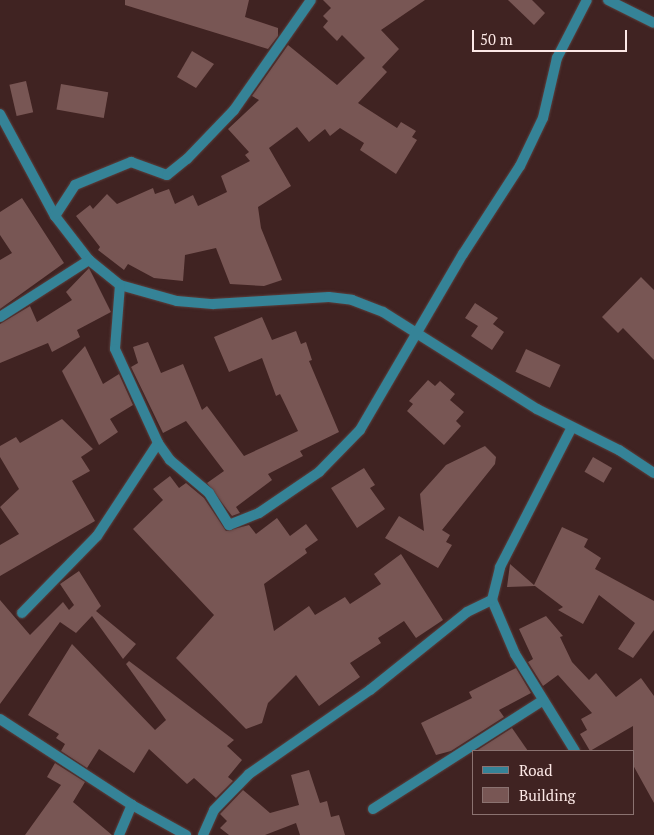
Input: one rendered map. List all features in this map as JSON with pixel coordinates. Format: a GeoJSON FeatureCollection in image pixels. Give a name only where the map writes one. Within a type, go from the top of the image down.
{"type":"FeatureCollection","features":[{"type":"Feature","properties":{"kind":"street"},"geometry":{"type":"LineString","coordinates":[[55,216],[76,185],[131,162],[167,175],[187,159],[234,110],[311,0]]}},
{"type":"Feature","properties":{"kind":"street"},"geometry":{"type":"LineString","coordinates":[[120,285],[115,349],[158,443],[170,460],[209,493],[229,525],[259,513],[318,472],[360,430],[416,333],[520,166],[542,118],[557,58],[587,0]]}},
{"type":"Feature","properties":{"kind":"street"},"geometry":{"type":"LineString","coordinates":[[608,0],[654,23]]}},
{"type":"Feature","properties":{"kind":"street"},"geometry":{"type":"LineString","coordinates":[[0,114],[55,216],[90,260],[120,285],[178,301],[213,304],[329,297],[352,300],[383,312],[537,409],[654,473]]}},
{"type":"Feature","properties":{"kind":"street"},"geometry":{"type":"LineString","coordinates":[[0,317],[90,260]]}},
{"type":"Feature","properties":{"kind":"street"},"geometry":{"type":"LineString","coordinates":[[572,427],[500,567],[492,600],[515,654],[542,701],[574,750]]}},
{"type":"Feature","properties":{"kind":"street"},"geometry":{"type":"LineString","coordinates":[[22,613],[97,536],[158,443]]}},
{"type":"Feature","properties":{"kind":"street"},"geometry":{"type":"LineString","coordinates":[[203,835],[214,810],[248,774],[370,690],[467,612],[492,600]]}},
{"type":"Feature","properties":{"kind":"street"},"geometry":{"type":"LineString","coordinates":[[373,809],[542,701]]}},
{"type":"Feature","properties":{"kind":"street"},"geometry":{"type":"LineString","coordinates":[[0,719],[132,806],[186,835]]}},
{"type":"Feature","properties":{"kind":"street"},"geometry":{"type":"LineString","coordinates":[[119,835],[132,806]]}},
{"type":"Feature","properties":{"kind":"building"},"geometry":{"type":"Polygon","coordinates":[[[125,0],[249,0],[245,17],[278,28],[278,36],[268,49],[125,5],[125,0]]]}},
{"type":"Feature","properties":{"kind":"building"},"geometry":{"type":"Polygon","coordinates":[[[323,0],[425,0],[381,30],[399,49],[382,67],[387,72],[358,103],[397,128],[401,122],[416,131],[412,137],[417,140],[396,174],[360,150],[364,143],[340,128],[330,136],[325,129],[309,142],[297,127],[269,148],[291,186],[258,207],[261,228],[282,280],[264,286],[230,284],[216,248],[185,255],[183,281],[154,278],[128,264],[124,270],[98,250],[100,247],[76,216],[90,205],[93,209],[107,194],[117,204],[153,188],[155,194],[169,189],[175,204],[193,195],[198,206],[227,192],[221,176],[250,161],[245,155],[249,152],[228,129],[259,100],[252,96],[288,45],[337,85],[365,58],[342,35],[337,41],[323,27],[328,21],[323,16],[331,8],[323,0]]]}},
{"type":"Feature","properties":{"kind":"building"},"geometry":{"type":"Polygon","coordinates":[[[508,0],[532,0],[545,13],[534,25],[508,0]]]}},
{"type":"Feature","properties":{"kind":"building"},"geometry":{"type":"Polygon","coordinates":[[[192,51],[214,64],[196,88],[177,77],[192,51]]]}},
{"type":"Feature","properties":{"kind":"building"},"geometry":{"type":"Polygon","coordinates":[[[26,81],[33,112],[17,116],[9,85],[26,81]]]}},
{"type":"Feature","properties":{"kind":"building"},"geometry":{"type":"Polygon","coordinates":[[[61,84],[108,92],[104,118],[56,110],[61,84]]]}},
{"type":"Feature","properties":{"kind":"building"},"geometry":{"type":"Polygon","coordinates":[[[22,198],[64,263],[0,309],[0,260],[12,253],[0,235],[0,212],[22,198]]]}},
{"type":"Feature","properties":{"kind":"building"},"geometry":{"type":"Polygon","coordinates":[[[89,268],[111,312],[77,330],[80,337],[52,352],[48,343],[0,363],[0,324],[30,306],[37,322],[72,300],[66,292],[89,268]]]}},
{"type":"Feature","properties":{"kind":"building"},"geometry":{"type":"Polygon","coordinates":[[[641,277],[654,290],[654,360],[623,328],[618,333],[602,317],[641,277]]]}},
{"type":"Feature","properties":{"kind":"building"},"geometry":{"type":"Polygon","coordinates":[[[475,303],[498,318],[493,324],[504,332],[492,350],[471,336],[478,326],[465,318],[475,303]]]}},
{"type":"Feature","properties":{"kind":"building"},"geometry":{"type":"Polygon","coordinates":[[[262,317],[272,340],[296,331],[301,344],[306,342],[312,360],[309,361],[339,432],[300,451],[303,456],[268,474],[272,480],[236,507],[240,513],[232,516],[207,483],[224,471],[186,421],[163,433],[131,367],[138,363],[133,347],[148,342],[161,373],[183,364],[202,410],[207,406],[244,456],[298,431],[280,394],[276,396],[262,358],[229,372],[214,337],[262,317]]]}},
{"type":"Feature","properties":{"kind":"building"},"geometry":{"type":"Polygon","coordinates":[[[85,346],[103,384],[119,374],[133,405],[110,419],[118,432],[99,445],[62,371],[85,346]]]}},
{"type":"Feature","properties":{"kind":"building"},"geometry":{"type":"Polygon","coordinates":[[[526,349],[560,365],[550,388],[515,372],[526,349]]]}},
{"type":"Feature","properties":{"kind":"building"},"geometry":{"type":"Polygon","coordinates":[[[428,380],[435,386],[440,381],[455,394],[450,400],[464,412],[456,421],[461,426],[444,445],[407,411],[413,404],[409,401],[428,380]]]}},
{"type":"Feature","properties":{"kind":"building"},"geometry":{"type":"Polygon","coordinates":[[[62,419],[93,449],[81,457],[90,471],[72,481],[95,521],[0,576],[0,545],[19,534],[0,507],[19,489],[0,457],[0,446],[16,437],[20,443],[62,419]]]}},
{"type":"Feature","properties":{"kind":"building"},"geometry":{"type":"Polygon","coordinates":[[[485,446],[496,457],[495,464],[442,530],[450,535],[446,542],[452,545],[438,568],[385,538],[399,516],[424,531],[420,494],[446,465],[485,446]]]}},
{"type":"Feature","properties":{"kind":"building"},"geometry":{"type":"Polygon","coordinates":[[[593,457],[612,468],[604,483],[584,472],[593,457]]]}},
{"type":"Feature","properties":{"kind":"building"},"geometry":{"type":"Polygon","coordinates":[[[364,468],[375,485],[370,488],[385,509],[357,528],[331,488],[364,468]]]}},
{"type":"Feature","properties":{"kind":"building"},"geometry":{"type":"Polygon","coordinates":[[[170,476],[179,488],[186,483],[204,498],[226,531],[249,525],[256,534],[277,518],[290,536],[306,524],[318,540],[305,549],[307,553],[264,584],[274,631],[309,606],[315,615],[345,597],[350,604],[381,584],[374,574],[401,554],[443,620],[416,638],[404,621],[378,638],[381,643],[350,663],[360,677],[319,706],[296,675],[268,703],[262,723],[246,729],[176,658],[214,615],[133,529],[163,500],[153,489],[170,476]]]}},
{"type":"Feature","properties":{"kind":"building"},"geometry":{"type":"Polygon","coordinates":[[[562,527],[588,539],[584,547],[601,558],[595,569],[654,601],[654,630],[633,658],[618,649],[635,623],[599,595],[583,624],[558,610],[563,607],[535,586],[507,587],[510,564],[534,585],[562,527]]]}},
{"type":"Feature","properties":{"kind":"building"},"geometry":{"type":"Polygon","coordinates":[[[79,571],[101,606],[96,611],[136,644],[123,659],[92,616],[76,633],[60,622],[0,704],[0,600],[30,635],[63,602],[69,610],[74,605],[60,584],[79,571]]]}},
{"type":"Feature","properties":{"kind":"building"},"geometry":{"type":"Polygon","coordinates":[[[546,616],[563,636],[560,637],[572,662],[589,680],[596,673],[616,697],[641,678],[654,696],[654,803],[634,767],[633,726],[589,750],[580,734],[587,730],[581,719],[592,713],[558,675],[543,686],[528,662],[533,659],[519,629],[546,616]]]}},
{"type":"Feature","properties":{"kind":"building"},"geometry":{"type":"Polygon","coordinates":[[[72,644],[155,730],[166,720],[126,664],[129,661],[234,740],[227,746],[242,760],[228,777],[233,781],[216,798],[194,778],[187,784],[149,749],[134,773],[99,749],[87,768],[61,751],[65,744],[56,738],[59,734],[28,715],[72,644]]]}},
{"type":"Feature","properties":{"kind":"building"},"geometry":{"type":"Polygon","coordinates":[[[516,668],[531,693],[499,710],[504,717],[451,751],[436,755],[421,723],[472,698],[469,692],[516,668]]]}},
{"type":"Feature","properties":{"kind":"building"},"geometry":{"type":"Polygon","coordinates":[[[512,728],[527,750],[478,750],[512,728]]]}},
{"type":"Feature","properties":{"kind":"building"},"geometry":{"type":"Polygon","coordinates":[[[55,763],[85,782],[73,802],[112,835],[25,835],[61,785],[47,777],[55,763]]]}},
{"type":"Feature","properties":{"kind":"building"},"geometry":{"type":"Polygon","coordinates":[[[309,770],[320,803],[327,801],[331,817],[339,815],[345,835],[300,835],[296,823],[265,835],[229,835],[220,828],[227,821],[220,814],[243,790],[270,813],[299,805],[291,775],[309,770]]]}}]}
